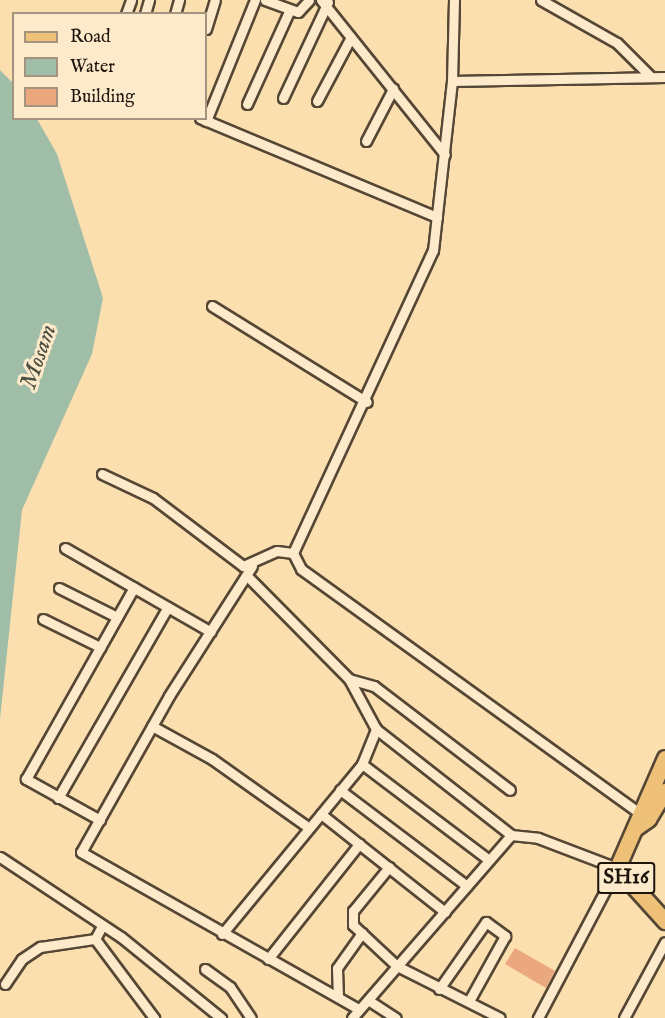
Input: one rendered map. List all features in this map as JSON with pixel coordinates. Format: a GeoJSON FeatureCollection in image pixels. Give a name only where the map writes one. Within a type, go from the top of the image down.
{"type":"FeatureCollection","features":[{"type":"Feature","properties":{"kind":"main road"},"geometry":{"type":"LineString","coordinates":[[643,815],[665,758]]}},
{"type":"Feature","properties":{"kind":"main road"},"geometry":{"type":"LineString","coordinates":[[643,815],[663,797]]}},
{"type":"Feature","properties":{"kind":"main road","name":"SH16"},"geometry":{"type":"LineString","coordinates":[[643,815],[617,868],[665,921]]}},
{"type":"Feature","properties":{"kind":"street"},"geometry":{"type":"LineString","coordinates":[[207,26],[215,0]]}},
{"type":"Feature","properties":{"kind":"street"},"geometry":{"type":"LineString","coordinates":[[207,111],[255,0]]}},
{"type":"Feature","properties":{"kind":"street"},"geometry":{"type":"LineString","coordinates":[[266,0],[302,11],[309,0]]}},
{"type":"Feature","properties":{"kind":"street"},"geometry":{"type":"LineString","coordinates":[[293,553],[367,402],[423,278],[437,217],[445,154],[452,81],[453,0]]}},
{"type":"Feature","properties":{"kind":"street"},"geometry":{"type":"LineString","coordinates":[[541,0],[616,43],[651,77]]}},
{"type":"Feature","properties":{"kind":"street"},"geometry":{"type":"LineString","coordinates":[[282,98],[325,2],[445,154]]}},
{"type":"Feature","properties":{"kind":"street"},"geometry":{"type":"LineString","coordinates":[[247,104],[290,9]]}},
{"type":"Feature","properties":{"kind":"street"},"geometry":{"type":"LineString","coordinates":[[317,101],[351,37]]}},
{"type":"Feature","properties":{"kind":"street"},"geometry":{"type":"LineString","coordinates":[[452,81],[665,77]]}},
{"type":"Feature","properties":{"kind":"street"},"geometry":{"type":"LineString","coordinates":[[366,141],[393,89]]}},
{"type":"Feature","properties":{"kind":"street"},"geometry":{"type":"LineString","coordinates":[[203,120],[437,217]]}},
{"type":"Feature","properties":{"kind":"street"},"geometry":{"type":"LineString","coordinates":[[212,306],[367,402]]}},
{"type":"Feature","properties":{"kind":"street"},"geometry":{"type":"LineString","coordinates":[[102,474],[153,498],[243,566],[252,566],[277,551],[293,553]]}},
{"type":"Feature","properties":{"kind":"street"},"geometry":{"type":"LineString","coordinates":[[65,548],[211,632]]}},
{"type":"Feature","properties":{"kind":"street"},"geometry":{"type":"LineString","coordinates":[[293,553],[301,569],[643,815]]}},
{"type":"Feature","properties":{"kind":"street"},"geometry":{"type":"LineString","coordinates":[[252,566],[152,726],[81,852],[222,934],[359,1009]]}},
{"type":"Feature","properties":{"kind":"street"},"geometry":{"type":"LineString","coordinates":[[247,576],[350,679],[376,729],[511,835],[537,838],[617,868],[538,1018]]}},
{"type":"Feature","properties":{"kind":"street"},"geometry":{"type":"LineString","coordinates":[[100,820],[26,779],[134,587]]}},
{"type":"Feature","properties":{"kind":"street"},"geometry":{"type":"LineString","coordinates":[[59,588],[117,617]]}},
{"type":"Feature","properties":{"kind":"street"},"geometry":{"type":"LineString","coordinates":[[58,798],[168,607]]}},
{"type":"Feature","properties":{"kind":"street"},"geometry":{"type":"LineString","coordinates":[[43,619],[100,646]]}},
{"type":"Feature","properties":{"kind":"street"},"geometry":{"type":"LineString","coordinates":[[350,679],[374,686],[510,790]]}},
{"type":"Feature","properties":{"kind":"street"},"geometry":{"type":"LineString","coordinates":[[152,726],[212,759],[309,828]]}},
{"type":"Feature","properties":{"kind":"street"},"geometry":{"type":"LineString","coordinates":[[222,934],[362,764],[376,729]]}},
{"type":"Feature","properties":{"kind":"street"},"geometry":{"type":"LineString","coordinates":[[362,764],[489,860]]}},
{"type":"Feature","properties":{"kind":"street"},"geometry":{"type":"LineString","coordinates":[[340,790],[467,886]]}},
{"type":"Feature","properties":{"kind":"street"},"geometry":{"type":"LineString","coordinates":[[321,814],[445,912]]}},
{"type":"Feature","properties":{"kind":"street"},"geometry":{"type":"LineString","coordinates":[[351,1018],[511,835]]}},
{"type":"Feature","properties":{"kind":"street"},"geometry":{"type":"LineString","coordinates":[[268,959],[359,844]]}},
{"type":"Feature","properties":{"kind":"street"},"geometry":{"type":"LineString","coordinates":[[0,856],[102,926],[221,1018]]}},
{"type":"Feature","properties":{"kind":"street"},"geometry":{"type":"LineString","coordinates":[[389,867],[351,916],[362,933],[398,966],[439,989],[469,1001],[500,1018]]}},
{"type":"Feature","properties":{"kind":"street"},"geometry":{"type":"LineString","coordinates":[[439,989],[486,922],[505,936],[469,1001]]}},
{"type":"Feature","properties":{"kind":"street"},"geometry":{"type":"LineString","coordinates":[[95,939],[102,926]]}},
{"type":"Feature","properties":{"kind":"street"},"geometry":{"type":"LineString","coordinates":[[338,997],[340,961],[362,933]]}},
{"type":"Feature","properties":{"kind":"street"},"geometry":{"type":"LineString","coordinates":[[5,984],[22,959],[40,947],[95,939]]}},
{"type":"Feature","properties":{"kind":"street"},"geometry":{"type":"LineString","coordinates":[[95,939],[154,1018]]}},
{"type":"Feature","properties":{"kind":"street"},"geometry":{"type":"LineString","coordinates":[[624,1018],[665,942]]}},
{"type":"Feature","properties":{"kind":"street"},"geometry":{"type":"LineString","coordinates":[[205,969],[230,987],[251,1018]]}},
{"type":"Feature","properties":{"kind":"street"},"geometry":{"type":"LineString","coordinates":[[368,1000],[396,1018]]}},
{"type":"Feature","properties":{"kind":"water","name":"Mosam"},"geometry":{"type":"Polygon","coordinates":[[[0,70],[12,82],[12,120],[38,120],[57,154],[103,298],[92,354],[22,510],[0,719],[0,70]]]}},
{"type":"Feature","properties":{"kind":"building"},"geometry":{"type":"Polygon","coordinates":[[[515,948],[555,971],[546,988],[505,964],[515,948]]]}}]}
